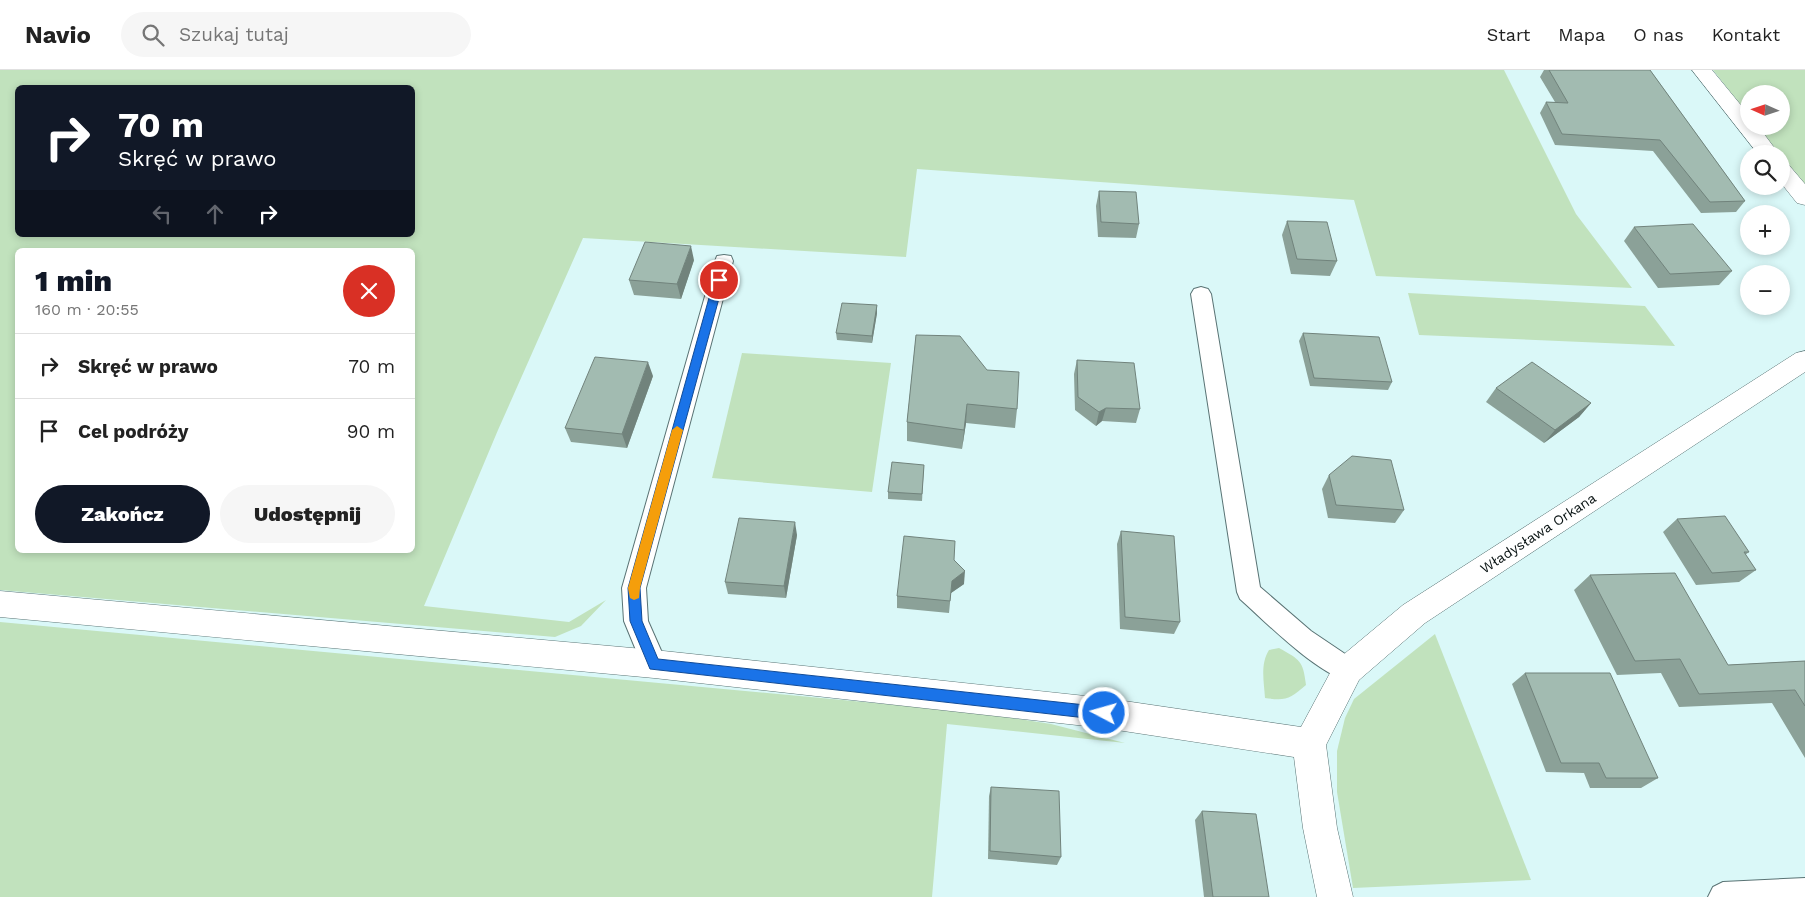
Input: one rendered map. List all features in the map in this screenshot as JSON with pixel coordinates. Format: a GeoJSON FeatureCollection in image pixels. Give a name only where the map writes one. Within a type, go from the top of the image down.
{"type":"FeatureCollection","features":[{"type":"Feature","properties":{"kind":"street"},"geometry":{"type":"LineString","coordinates":[[1702,70],[1762,145]]}},
{"type":"Feature","properties":{"kind":"street"},"geometry":{"type":"LineString","coordinates":[[1790,180],[1805,198]]}},
{"type":"Feature","properties":{"kind":"street","name":"Władysława Orkana"},"geometry":{"type":"LineString","coordinates":[[1309,744],[1348,670],[1414,614],[1805,360]]}},
{"type":"Feature","properties":{"kind":"street"},"geometry":{"type":"LineString","coordinates":[[0,604],[654,664],[1104,713],[1309,744],[1320,828],[1335,897]]}},
{"type":"Feature","properties":{"kind":"lane"},"geometry":{"type":"LineString","coordinates":[[654,664],[636,621],[634,588],[724,261]]}},
{"type":"Feature","properties":{"kind":"lane"},"geometry":{"type":"LineString","coordinates":[[1200,294],[1249,592],[1302,639],[1348,670]]}},
{"type":"Feature","properties":{"kind":"lane"},"geometry":{"type":"LineString","coordinates":[[1723,897],[1805,893]]}},
{"type":"Feature","properties":{"kind":"green space"},"geometry":{"type":"Polygon","coordinates":[[[0,70],[1504,70],[1576,214],[1632,288],[1376,276],[1354,200],[917,169],[906,257],[583,238],[498,430],[424,606],[569,622],[606,600],[581,626],[555,637],[0,590],[0,70]]]}},
{"type":"Feature","properties":{"kind":"green space"},"geometry":{"type":"Polygon","coordinates":[[[1713,70],[1805,70],[1805,186],[1790,168],[1790,145],[1771,145],[1764,135],[1790,135],[1790,85],[1740,85],[1740,104],[1713,70]]]}},
{"type":"Feature","properties":{"kind":"green space"},"geometry":{"type":"Polygon","coordinates":[[[1408,293],[1645,306],[1675,346],[1419,335],[1408,293]]]}},
{"type":"Feature","properties":{"kind":"green space"},"geometry":{"type":"Polygon","coordinates":[[[742,353],[891,363],[872,492],[712,478],[742,353]]]}},
{"type":"Feature","properties":{"kind":"green space"},"geometry":{"type":"Polygon","coordinates":[[[0,622],[982,713],[1051,724],[1125,743],[947,724],[932,897],[0,897],[0,622]]]}},
{"type":"Feature","properties":{"kind":"green space"},"geometry":{"type":"Polygon","coordinates":[[[1435,634],[1531,880],[1353,888],[1337,792],[1337,751],[1345,718],[1354,699],[1435,634]]]}},
{"type":"Feature","properties":{"kind":"green space"},"geometry":{"type":"Polygon","coordinates":[[[1279,648],[1292,655],[1302,665],[1306,685],[1287,698],[1265,698],[1264,661],[1269,650],[1279,648]]]}},
{"type":"Feature","properties":{"kind":"building"},"geometry":{"type":"Polygon","coordinates":[[[1549,70],[1650,70],[1745,201],[1710,202],[1660,140],[1562,134],[1546,102],[1568,103],[1549,70]]]}},
{"type":"Feature","properties":{"kind":"building"},"geometry":{"type":"Polygon","coordinates":[[[1099,191],[1136,192],[1139,224],[1101,222],[1099,191]]]}},
{"type":"Feature","properties":{"kind":"building"},"geometry":{"type":"Polygon","coordinates":[[[1287,221],[1327,222],[1337,261],[1297,259],[1287,221]]]}},
{"type":"Feature","properties":{"kind":"building"},"geometry":{"type":"Polygon","coordinates":[[[1693,224],[1732,271],[1670,274],[1634,227],[1693,224]]]}},
{"type":"Feature","properties":{"kind":"building"},"geometry":{"type":"Polygon","coordinates":[[[645,242],[691,246],[677,284],[629,280],[645,242]]]}},
{"type":"Feature","properties":{"kind":"building"},"geometry":{"type":"Polygon","coordinates":[[[842,303],[877,305],[872,336],[836,333],[842,303]]]}},
{"type":"Feature","properties":{"kind":"building"},"geometry":{"type":"Polygon","coordinates":[[[1303,333],[1379,337],[1392,382],[1314,378],[1303,333]]]}},
{"type":"Feature","properties":{"kind":"building"},"geometry":{"type":"Polygon","coordinates":[[[916,335],[960,336],[987,370],[1019,372],[1017,409],[967,404],[964,430],[907,422],[916,335]]]}},
{"type":"Feature","properties":{"kind":"building"},"geometry":{"type":"Polygon","coordinates":[[[595,357],[648,362],[622,434],[565,428],[595,357]]]}},
{"type":"Feature","properties":{"kind":"building"},"geometry":{"type":"Polygon","coordinates":[[[1077,360],[1134,363],[1140,409],[1106,408],[1099,412],[1078,397],[1077,360]]]}},
{"type":"Feature","properties":{"kind":"building"},"geometry":{"type":"Polygon","coordinates":[[[1532,362],[1591,403],[1555,430],[1496,388],[1532,362]]]}},
{"type":"Feature","properties":{"kind":"building"},"geometry":{"type":"Polygon","coordinates":[[[1352,456],[1391,460],[1404,510],[1336,505],[1329,475],[1352,456]]]}},
{"type":"Feature","properties":{"kind":"building"},"geometry":{"type":"Polygon","coordinates":[[[892,462],[924,465],[922,494],[888,492],[892,462]]]}},
{"type":"Feature","properties":{"kind":"building"},"geometry":{"type":"Polygon","coordinates":[[[1725,516],[1749,552],[1744,552],[1756,570],[1712,573],[1677,519],[1725,516]]]}},
{"type":"Feature","properties":{"kind":"building"},"geometry":{"type":"Polygon","coordinates":[[[739,518],[795,522],[784,586],[725,582],[739,518]]]}},
{"type":"Feature","properties":{"kind":"building"},"geometry":{"type":"Polygon","coordinates":[[[1121,531],[1174,536],[1180,622],[1125,617],[1121,531]]]}},
{"type":"Feature","properties":{"kind":"building"},"geometry":{"type":"Polygon","coordinates":[[[904,536],[955,541],[954,560],[965,571],[952,581],[950,601],[897,596],[904,536]]]}},
{"type":"Feature","properties":{"kind":"building"},"geometry":{"type":"Polygon","coordinates":[[[1675,573],[1728,665],[1805,661],[1805,706],[1795,690],[1699,694],[1680,659],[1635,661],[1590,575],[1675,573]]]}},
{"type":"Feature","properties":{"kind":"building"},"geometry":{"type":"Polygon","coordinates":[[[1525,673],[1610,673],[1658,778],[1606,778],[1599,763],[1561,763],[1525,673]]]}},
{"type":"Feature","properties":{"kind":"building"},"geometry":{"type":"Polygon","coordinates":[[[991,787],[1059,791],[1061,857],[990,851],[991,787]]]}},
{"type":"Feature","properties":{"kind":"building"},"geometry":{"type":"Polygon","coordinates":[[[1202,811],[1256,814],[1269,897],[1213,897],[1202,811]]]}},
{"type":"Feature","properties":{"kind":"slow traffic"},"geometry":{"type":"LineString","coordinates":[[634,594],[634,588],[677,430]]}},
{"type":"Feature","properties":{"kind":"route"},"geometry":{"type":"LineString","coordinates":[[719,280],[634,588],[636,621],[654,664],[1104,713]]}}]}
